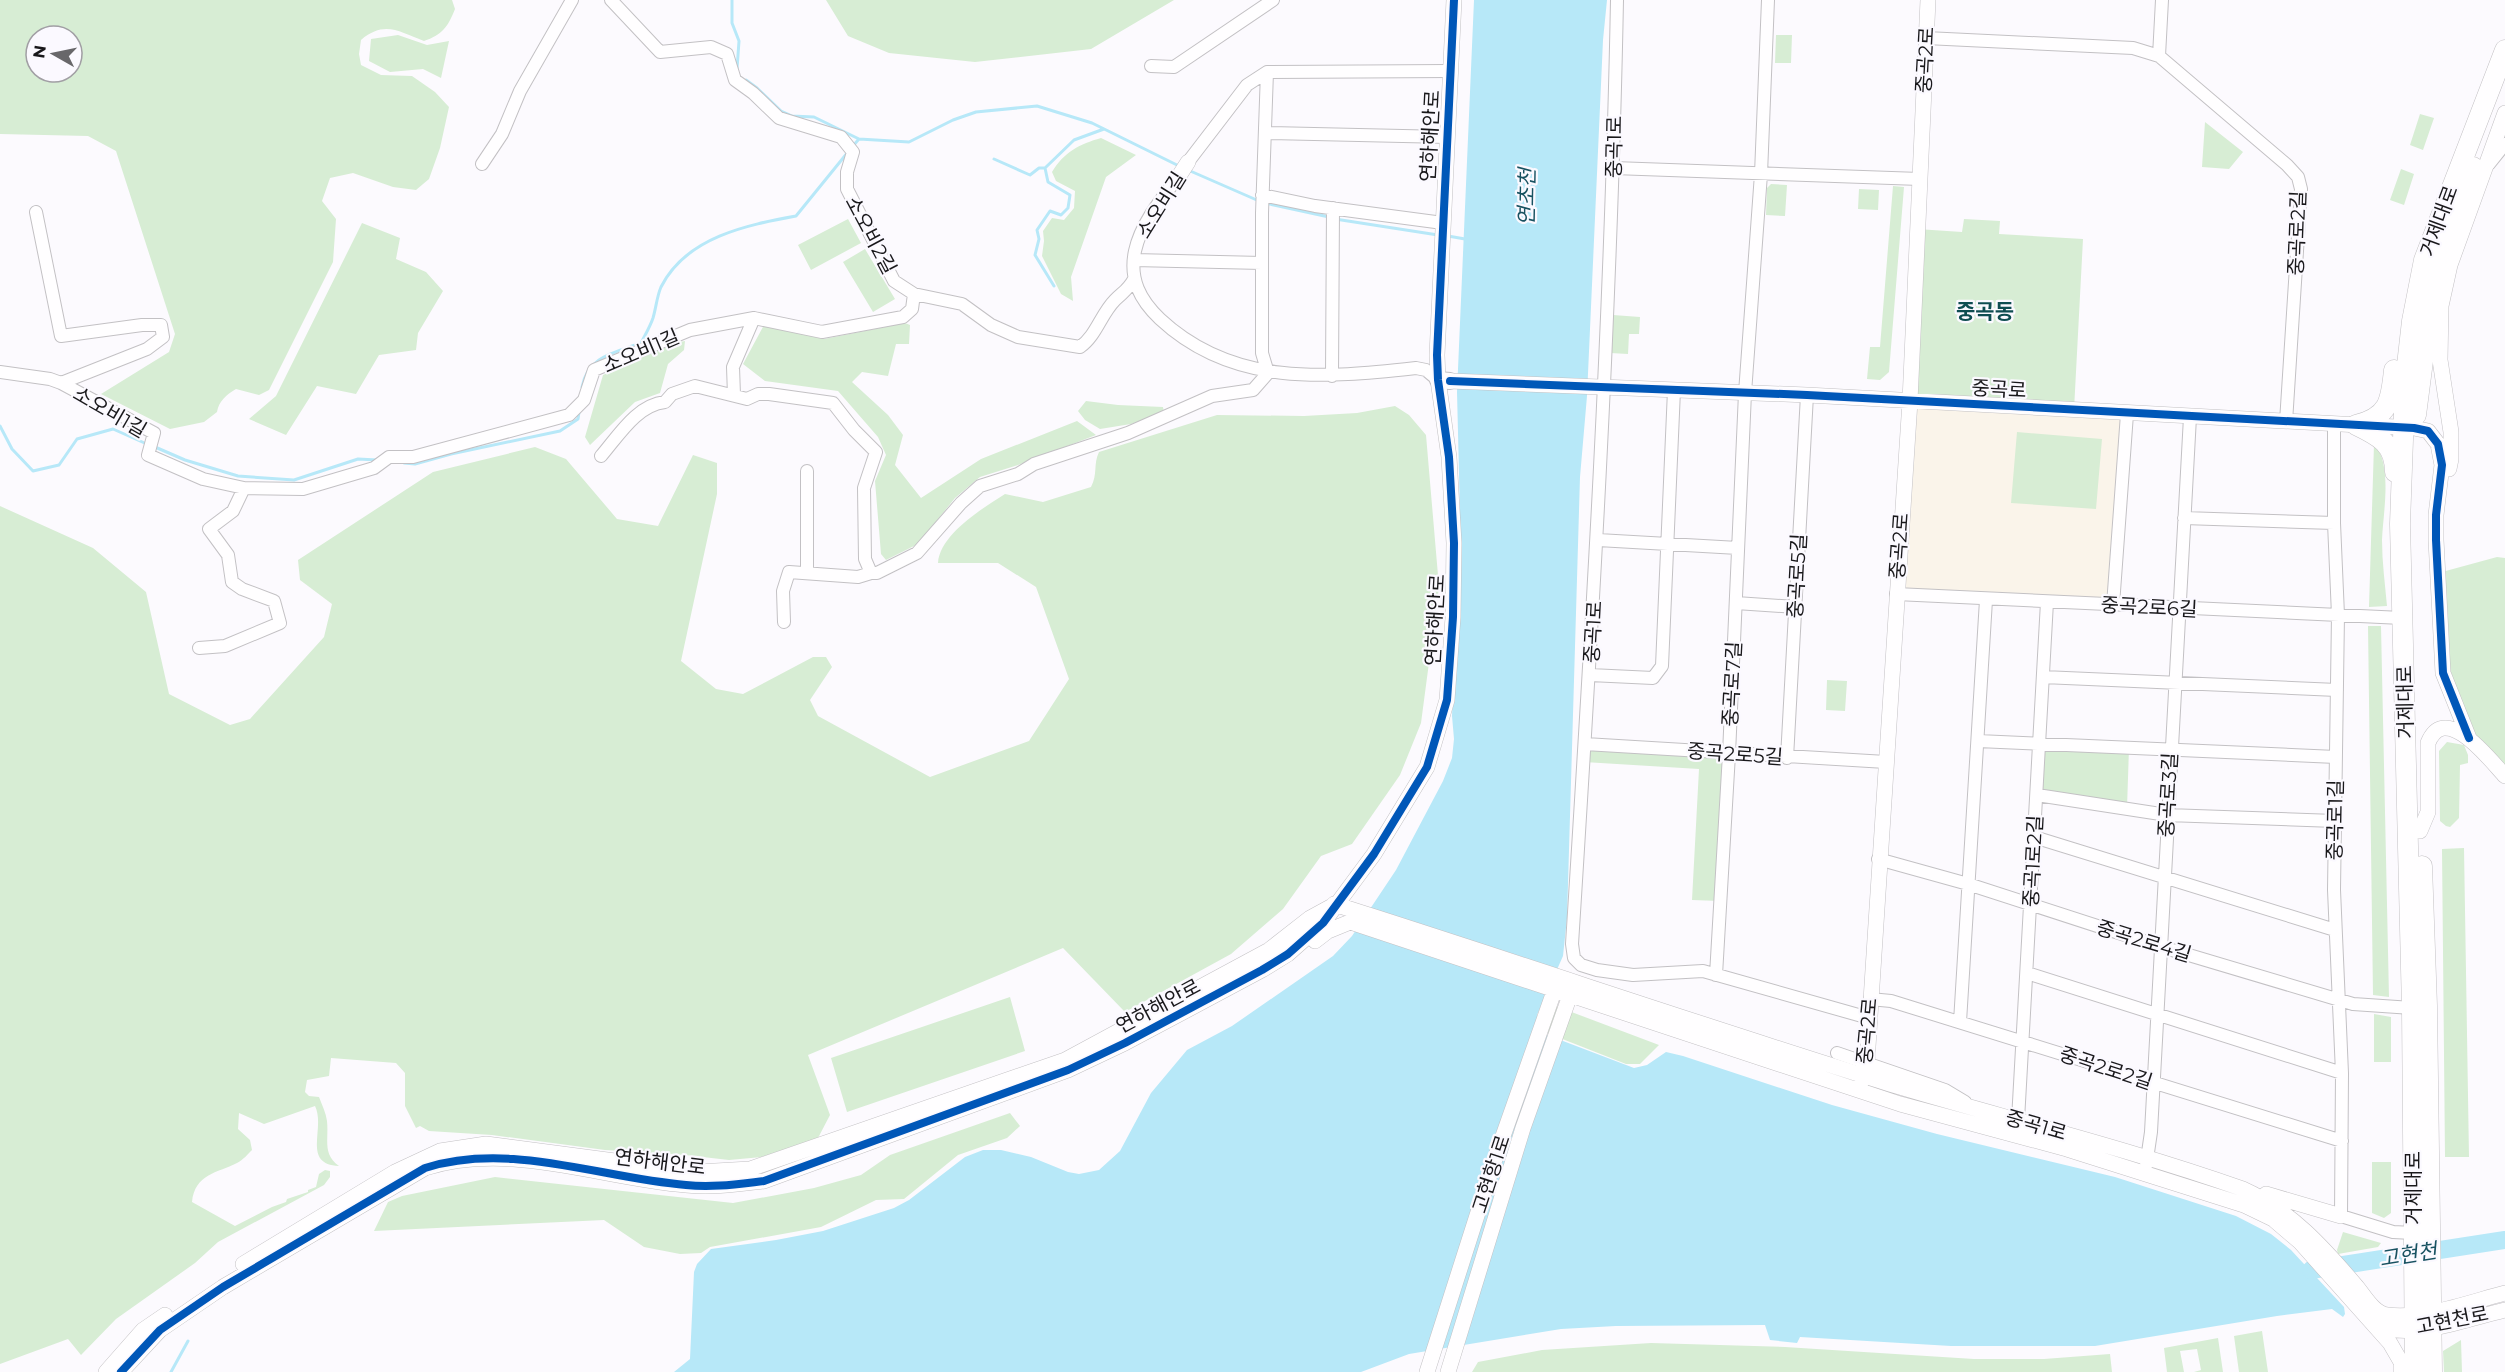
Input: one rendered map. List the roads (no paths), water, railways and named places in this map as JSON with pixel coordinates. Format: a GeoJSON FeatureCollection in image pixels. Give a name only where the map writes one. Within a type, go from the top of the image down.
{"type":"FeatureCollection","features":[{"type":"Feature","properties":{"kind":"main road","name":"거제대로"},"geometry":{"type":"LineString","coordinates":[[2418,1238],[2427,1006],[2408,521],[2408,428],[2412,321],[2420,279],[2441,212],[2505,50]]}},
{"type":"Feature","properties":{"kind":"main road","name":"거제대로"},"geometry":{"type":"LineString","coordinates":[[2432,1372],[2422,1314],[2418,1238],[2400,524],[2408,428],[2439,262],[2505,83]]}},
{"type":"Feature","properties":{"kind":"main road"},"geometry":{"type":"LineString","coordinates":[[2356,425],[2380,416],[2389,403],[2397,346],[2411,297],[2420,279]]}},
{"type":"Feature","properties":{"kind":"main road"},"geometry":{"type":"LineString","coordinates":[[2356,425],[2384,441],[2395,463],[2395,596],[2403,618]]}},
{"type":"Feature","properties":{"kind":"main road","name":"거제대로"},"geometry":{"type":"LineString","coordinates":[[2415,1372],[2422,1314]]}},
{"type":"Feature","properties":{"kind":"street"},"geometry":{"type":"LineString","coordinates":[[482,164],[502,134],[520,91],[572,0]]}},
{"type":"Feature","properties":{"kind":"street","name":"소오비2길"},"geometry":{"type":"LineString","coordinates":[[610,0],[660,52],[711,47],[727,54],[735,80],[753,93],[779,118],[841,137],[853,152],[847,172],[847,189],[866,230],[894,280],[914,294]]}},
{"type":"Feature","properties":{"kind":"street"},"geometry":{"type":"LineString","coordinates":[[1151,66],[1174,67],[1273,0]]}},
{"type":"Feature","properties":{"kind":"street","name":"연하해안로"},"geometry":{"type":"LineString","coordinates":[[120,1372],[160,1330],[223,1287],[425,1168],[448,1161],[488,1157],[687,1186],[731,1185],[764,1181],[1068,1070],[1134,1038],[1288,954],[1323,922],[1334,904],[1374,854],[1427,767],[1447,700],[1453,617],[1454,543],[1444,380],[1442,243],[1454,0]]}},
{"type":"Feature","properties":{"kind":"street","name":"중곡1로"},"geometry":{"type":"LineString","coordinates":[[1617,0],[1614,168],[1599,387],[1598,540],[1572,944],[1574,958],[1581,965],[1610,973],[1633,975],[1703,971],[1869,1018]]}},
{"type":"Feature","properties":{"kind":"street","name":"중곡로7길"},"geometry":{"type":"LineString","coordinates":[[1716,975],[1729,754],[1745,393],[1761,174],[1768,0]]}},
{"type":"Feature","properties":{"kind":"street","name":"중곡2로"},"geometry":{"type":"LineString","coordinates":[[1863,1076],[1869,1018],[1910,401],[1928,0]]}},
{"type":"Feature","properties":{"kind":"street"},"geometry":{"type":"LineString","coordinates":[[1926,38],[2133,48],[2159,56],[2162,0]]}},
{"type":"Feature","properties":{"kind":"street","name":"중곡로2길"},"geometry":{"type":"LineString","coordinates":[[2159,56],[2287,165],[2298,177],[2301,189],[2299,245],[2286,422]]}},
{"type":"Feature","properties":{"kind":"street"},"geometry":{"type":"LineString","coordinates":[[784,622],[783,591],[789,572],[858,577],[877,573],[917,553],[961,503],[980,486],[1018,474],[1034,464],[1128,433],[1212,396],[1252,390],[1268,373],[1262,353],[1262,195],[1267,72],[1450,71]]}},
{"type":"Feature","properties":{"kind":"street","name":"소오비길"},"geometry":{"type":"LineString","coordinates":[[1267,72],[1247,85],[1188,162],[1144,227],[1134,260],[1134,279],[1138,293],[1149,309],[1173,332],[1206,353],[1268,373],[1332,376],[1416,368],[1426,370],[1444,380]]}},
{"type":"Feature","properties":{"kind":"street"},"geometry":{"type":"LineString","coordinates":[[2436,515],[2451,459],[2451,432],[2440,360],[2441,306],[2450,265],[2505,113]]}},
{"type":"Feature","properties":{"kind":"street"},"geometry":{"type":"LineString","coordinates":[[1265,133],[1447,137]]}},
{"type":"Feature","properties":{"kind":"street"},"geometry":{"type":"LineString","coordinates":[[2483,172],[2505,144]]}},
{"type":"Feature","properties":{"kind":"street"},"geometry":{"type":"LineString","coordinates":[[1614,168],[1920,180]]}},
{"type":"Feature","properties":{"kind":"street"},"geometry":{"type":"LineString","coordinates":[[1262,195],[1332,208],[1443,223]]}},
{"type":"Feature","properties":{"kind":"street"},"geometry":{"type":"LineString","coordinates":[[1332,208],[1332,376]]}},
{"type":"Feature","properties":{"kind":"street"},"geometry":{"type":"LineString","coordinates":[[36,212],[61,336],[142,325],[161,325],[163,337],[147,349],[61,383]]}},
{"type":"Feature","properties":{"kind":"street"},"geometry":{"type":"LineString","coordinates":[[1134,260],[1262,263]]}},
{"type":"Feature","properties":{"kind":"street"},"geometry":{"type":"LineString","coordinates":[[914,294],[962,304],[991,325],[1018,337],[1080,347],[1089,340],[1115,299],[1127,291],[1134,279]]}},
{"type":"Feature","properties":{"kind":"street","name":"소오비1길"},"geometry":{"type":"LineString","coordinates":[[0,372],[50,379],[61,383],[154,433],[148,455],[203,479],[244,488],[303,489],[374,468],[389,457],[413,457],[569,415],[584,400],[594,370],[690,330],[754,318],[822,332],[903,317],[912,309],[914,294]]}},
{"type":"Feature","properties":{"kind":"street"},"geometry":{"type":"LineString","coordinates":[[734,395],[733,367],[754,318]]}},
{"type":"Feature","properties":{"kind":"street","name":"중곡로"},"geometry":{"type":"LineString","coordinates":[[1444,380],[1808,395],[2408,428]]}},
{"type":"Feature","properties":{"kind":"street"},"geometry":{"type":"LineString","coordinates":[[601,456],[643,408],[654,403],[666,402],[672,394],[695,386],[747,399],[758,394],[769,394],[833,403],[854,430],[876,452],[864,488],[865,559],[871,573]]}},
{"type":"Feature","properties":{"kind":"street"},"geometry":{"type":"LineString","coordinates":[[1590,675],[1653,678],[1662,666],[1674,390]]}},
{"type":"Feature","properties":{"kind":"street","name":"중곡로5길"},"geometry":{"type":"LineString","coordinates":[[1787,758],[1808,395]]}},
{"type":"Feature","properties":{"kind":"street"},"geometry":{"type":"LineString","coordinates":[[2113,605],[2127,414]]}},
{"type":"Feature","properties":{"kind":"street","name":"중곡로3길"},"geometry":{"type":"LineString","coordinates":[[2146,1166],[2158,1016],[2170,750],[2190,417]]}},
{"type":"Feature","properties":{"kind":"street","name":"중곡로1길"},"geometry":{"type":"LineString","coordinates":[[2334,424],[2334,523],[2338,615],[2335,930],[2342,1073],[2341,1216]]}},
{"type":"Feature","properties":{"kind":"street"},"geometry":{"type":"LineString","coordinates":[[2408,428],[2428,431],[2432,434],[2441,454],[2441,478],[2436,515],[2443,673],[2469,738],[2505,776]]}},
{"type":"Feature","properties":{"kind":"street"},"geometry":{"type":"LineString","coordinates":[[807,471],[807,573]]}},
{"type":"Feature","properties":{"kind":"street"},"geometry":{"type":"LineString","coordinates":[[199,648],[225,646],[280,623],[274,601],[242,589],[232,582],[228,555],[209,529],[233,511],[244,488]]}},
{"type":"Feature","properties":{"kind":"street"},"geometry":{"type":"LineString","coordinates":[[2184,518],[2334,523]]}},
{"type":"Feature","properties":{"kind":"street"},"geometry":{"type":"LineString","coordinates":[[1598,540],[1738,548]]}},
{"type":"Feature","properties":{"kind":"street","name":"중곡2로6길"},"geometry":{"type":"LineString","coordinates":[[1896,594],[2403,618]]}},
{"type":"Feature","properties":{"kind":"street"},"geometry":{"type":"LineString","coordinates":[[1960,1022],[1986,600]]}},
{"type":"Feature","properties":{"kind":"street","name":"중곡1로2길"},"geometry":{"type":"LineString","coordinates":[[2018,1120],[2047,602]]}},
{"type":"Feature","properties":{"kind":"street"},"geometry":{"type":"LineString","coordinates":[[1736,603],[1796,607]]}},
{"type":"Feature","properties":{"kind":"street"},"geometry":{"type":"LineString","coordinates":[[2043,677],[2337,690]]}},
{"type":"Feature","properties":{"kind":"street"},"geometry":{"type":"LineString","coordinates":[[2420,831],[2428,812],[2427,751],[2430,736],[2439,729],[2446,728],[2469,738]]}},
{"type":"Feature","properties":{"kind":"street"},"geometry":{"type":"LineString","coordinates":[[1978,741],[2336,757]]}},
{"type":"Feature","properties":{"kind":"street","name":"중곡2로5길"},"geometry":{"type":"LineString","coordinates":[[1585,744],[1787,758],[1886,762]]}},
{"type":"Feature","properties":{"kind":"street"},"geometry":{"type":"LineString","coordinates":[[2037,795],[2167,814],[2335,821]]}},
{"type":"Feature","properties":{"kind":"street"},"geometry":{"type":"LineString","coordinates":[[2034,837],[2335,930]]}},
{"type":"Feature","properties":{"kind":"street","name":"중곡2로4길"},"geometry":{"type":"LineString","coordinates":[[1878,859],[1968,884],[2162,947],[2353,1004],[2412,1008]]}},
{"type":"Feature","properties":{"kind":"street"},"geometry":{"type":"LineString","coordinates":[[1334,904],[1557,984]]}},
{"type":"Feature","properties":{"kind":"street","name":"연하해안로"},"geometry":{"type":"LineString","coordinates":[[106,1372],[143,1330],[195,1293],[395,1172],[440,1151],[486,1144],[698,1172],[750,1168],[1065,1060],[1269,950],[1310,918],[1334,904]]}},
{"type":"Feature","properties":{"kind":"street"},"geometry":{"type":"LineString","coordinates":[[1288,954],[1311,944],[1328,931],[1347,921],[1557,984]]}},
{"type":"Feature","properties":{"kind":"street"},"geometry":{"type":"LineString","coordinates":[[2027,973],[2342,1073]]}},
{"type":"Feature","properties":{"kind":"street","name":"중곡1로"},"geometry":{"type":"LineString","coordinates":[[1557,984],[1661,1012],[1719,1037],[2018,1120],[2146,1166],[2259,1212],[2287,1230],[2324,1259]]}},
{"type":"Feature","properties":{"kind":"street","name":"고현항1로"},"geometry":{"type":"LineString","coordinates":[[1427,1372],[1496,1156],[1557,984]]}},
{"type":"Feature","properties":{"kind":"street","name":"고현항1로"},"geometry":{"type":"LineString","coordinates":[[1448,1372],[1523,1128],[1573,988]]}},
{"type":"Feature","properties":{"kind":"street","name":"중곡2로2길"},"geometry":{"type":"LineString","coordinates":[[1870,999],[1891,1001],[2154,1084],[2342,1140]]}},
{"type":"Feature","properties":{"kind":"street"},"geometry":{"type":"LineString","coordinates":[[1837,1053],[1863,1076]]}},
{"type":"Feature","properties":{"kind":"street","name":"중곡1로"},"geometry":{"type":"LineString","coordinates":[[1863,1076],[1900,1104],[2067,1149],[2248,1191],[2286,1213],[2324,1259]]}},
{"type":"Feature","properties":{"kind":"street"},"geometry":{"type":"LineString","coordinates":[[2248,1191],[2418,1238]]}},
{"type":"Feature","properties":{"kind":"street"},"geometry":{"type":"LineString","coordinates":[[2324,1259],[2371,1312],[2401,1362],[2401,1372]]}},
{"type":"Feature","properties":{"kind":"street","name":"고현천로"},"geometry":{"type":"LineString","coordinates":[[2422,1314],[2505,1293]]}},
{"type":"Feature","properties":{"kind":"street","name":"고현천로"},"geometry":{"type":"LineString","coordinates":[[2422,1314],[2505,1310]]}},
{"type":"Feature","properties":{"kind":"street"},"geometry":{"type":"LineString","coordinates":[[2371,1312],[2386,1315],[2422,1314]]}},
{"type":"Feature","properties":{"kind":"water","name":"연초천"},"geometry":{"type":"Polygon","coordinates":[[[1474,0],[1607,0],[1603,40],[1587,396],[1580,477],[1567,918],[1563,956],[1537,1015],[1537,1023],[1542,1033],[1634,1068],[1647,1065],[1666,1052],[1683,1056],[1832,1105],[1937,1134],[2115,1177],[2236,1216],[2271,1234],[2291,1250],[2344,1307],[2345,1314],[2343,1317],[2332,1309],[2277,1316],[2095,1346],[1951,1346],[1800,1337],[1797,1343],[1770,1340],[1765,1325],[1616,1326],[1561,1329],[1409,1354],[1361,1372],[674,1372],[690,1359],[694,1272],[697,1264],[711,1249],[823,1231],[894,1208],[909,1200],[965,1157],[983,1150],[1001,1150],[1031,1157],[1079,1174],[1099,1170],[1120,1151],[1151,1093],[1187,1050],[1232,1026],[1333,956],[1352,936],[1396,870],[1443,781],[1452,758],[1454,739],[1452,716],[1460,514],[1457,392],[1474,0]]]}},
{"type":"Feature","properties":{"kind":"waterway"},"geometry":{"type":"LineString","coordinates":[[732,0],[732,23],[739,41],[737,69]]}},
{"type":"Feature","properties":{"kind":"waterway"},"geometry":{"type":"LineString","coordinates":[[746,80],[781,111],[792,116],[814,117],[859,139],[909,142],[953,120],[976,112],[1037,106],[1092,123],[1179,166]]}},
{"type":"Feature","properties":{"kind":"waterway"},"geometry":{"type":"LineString","coordinates":[[1054,286],[1035,255],[1039,239],[1037,230],[1050,211],[1061,215],[1068,208],[1070,195],[1048,182],[1045,168],[1074,140],[1104,129]]}},
{"type":"Feature","properties":{"kind":"waterway"},"geometry":{"type":"LineString","coordinates":[[852,147],[859,139]]}},
{"type":"Feature","properties":{"kind":"waterway"},"geometry":{"type":"LineString","coordinates":[[582,387],[590,368],[596,362],[612,353],[641,343],[653,318],[661,287],[672,270],[686,256],[702,245],[738,229],[796,216],[848,152]]}},
{"type":"Feature","properties":{"kind":"waterway"},"geometry":{"type":"LineString","coordinates":[[994,159],[1030,175],[1039,168],[1045,168]]}},
{"type":"Feature","properties":{"kind":"waterway"},"geometry":{"type":"LineString","coordinates":[[1188,170],[1259,201]]}},
{"type":"Feature","properties":{"kind":"waterway"},"geometry":{"type":"LineString","coordinates":[[1265,203],[1329,217]]}},
{"type":"Feature","properties":{"kind":"waterway"},"geometry":{"type":"LineString","coordinates":[[1335,219],[1438,235]]}},
{"type":"Feature","properties":{"kind":"waterway"},"geometry":{"type":"LineString","coordinates":[[1448,236],[1465,239]]}},
{"type":"Feature","properties":{"kind":"waterway"},"geometry":{"type":"LineString","coordinates":[[404,463],[415,464],[560,431],[578,419],[579,412]]}},
{"type":"Feature","properties":{"kind":"waterway"},"geometry":{"type":"LineString","coordinates":[[0,426],[12,449],[33,471],[59,465],[77,439],[113,429],[149,445]]}},
{"type":"Feature","properties":{"kind":"waterway"},"geometry":{"type":"LineString","coordinates":[[155,447],[185,460],[238,476],[294,480],[358,459],[377,460]]}},
{"type":"Feature","properties":{"kind":"waterway","name":"고현천"},"geometry":{"type":"LineString","coordinates":[[2311,1270],[2505,1240]]}},
{"type":"Feature","properties":{"kind":"waterway"},"geometry":{"type":"LineString","coordinates":[[171,1372],[188,1341]]}},
{"type":"Feature","properties":{"kind":"district","name":"중곡동"},"geometry":{"type":"Point","coordinates":[1985,312]}}]}
